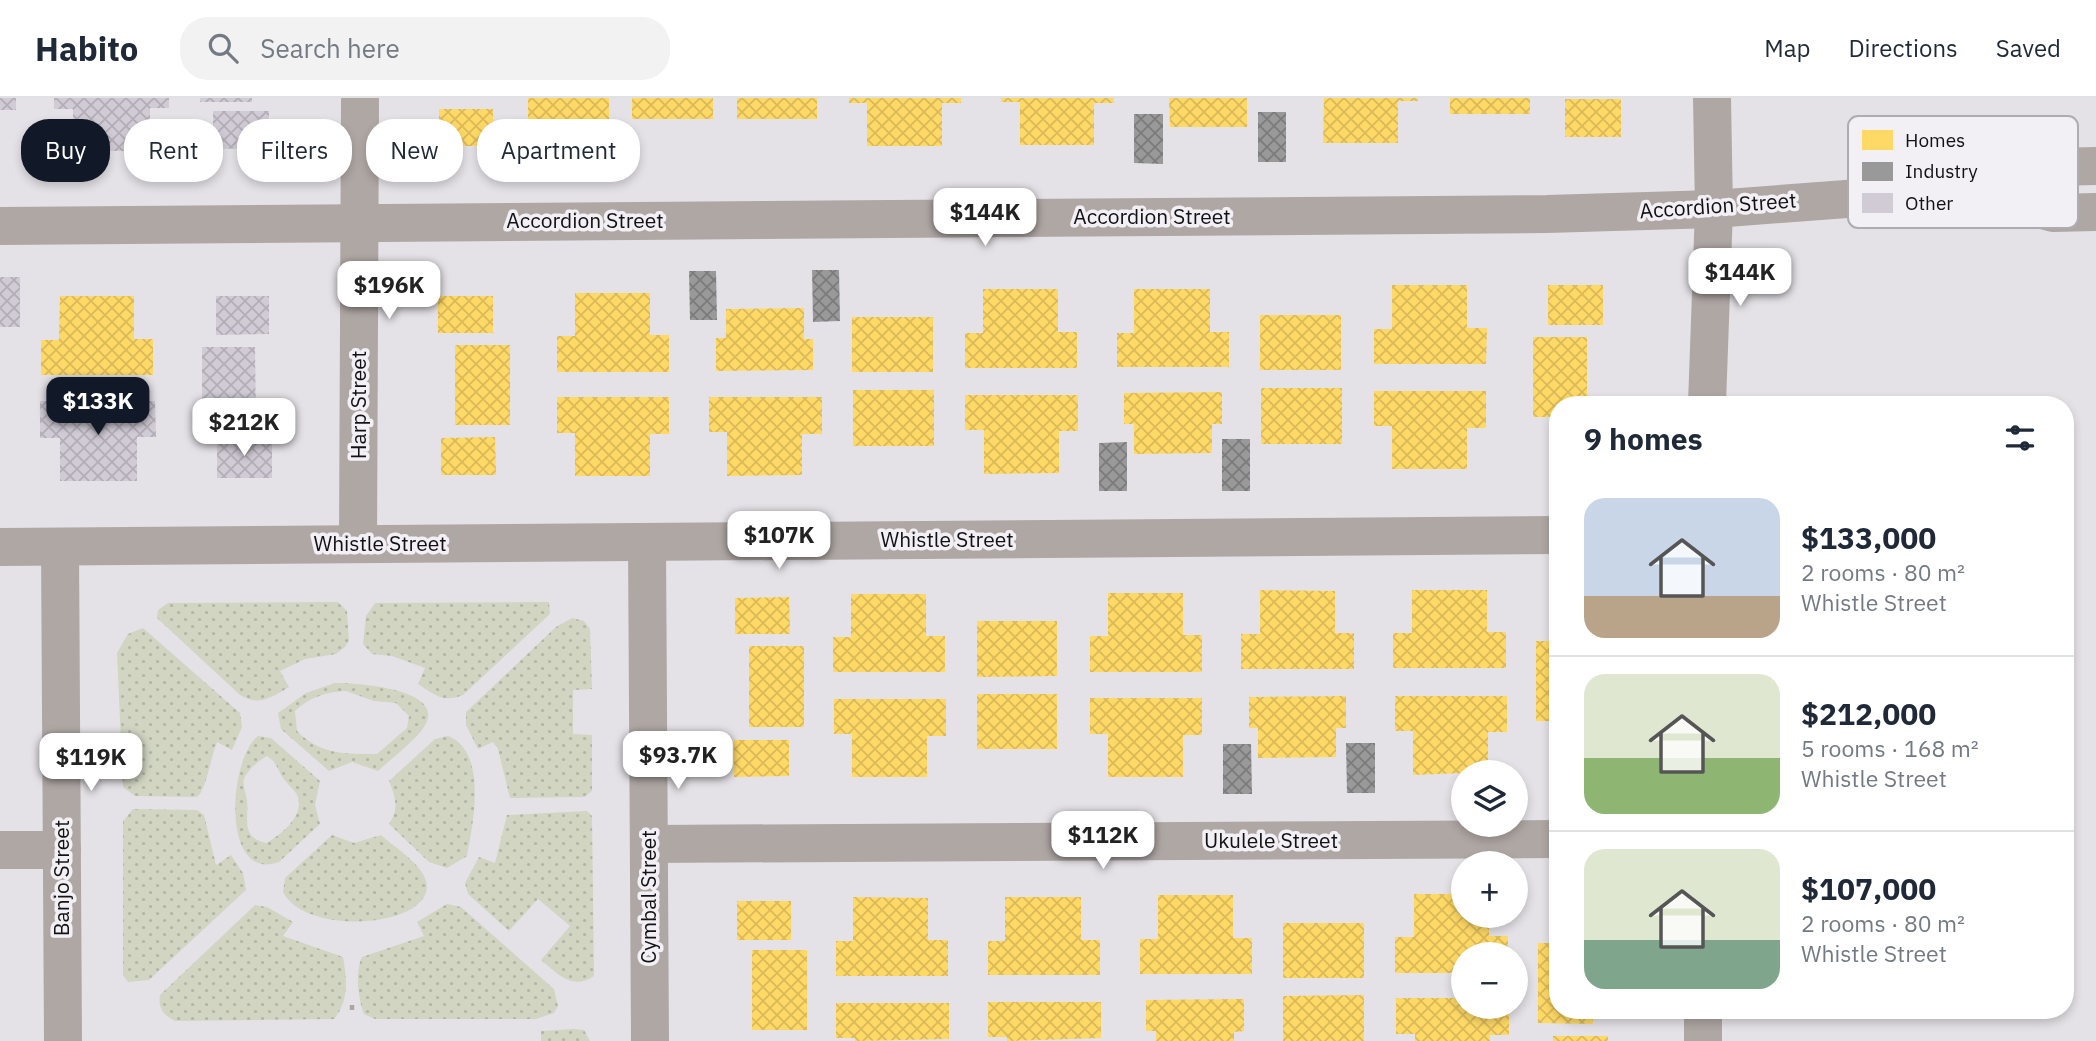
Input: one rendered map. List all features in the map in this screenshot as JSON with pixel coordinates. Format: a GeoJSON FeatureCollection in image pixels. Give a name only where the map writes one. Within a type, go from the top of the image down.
{"type":"FeatureCollection","features":[{"type":"Feature","properties":{"kind":"street","name":"Harp Street"},"geometry":{"type":"LineString","coordinates":[[358,544],[360,98]]}},
{"type":"Feature","properties":{"kind":"street"},"geometry":{"type":"LineString","coordinates":[[1707,396],[1714,209],[1712,98]]}},
{"type":"Feature","properties":{"kind":"street","name":"Accordion Street"},"geometry":{"type":"LineString","coordinates":[[2078,166],[2096,166]]}},
{"type":"Feature","properties":{"kind":"street","name":"Accordion Street"},"geometry":{"type":"LineString","coordinates":[[0,226],[1519,214],[1714,209],[1848,199]]}},
{"type":"Feature","properties":{"kind":"street","name":"Accordion Street"},"geometry":{"type":"LineString","coordinates":[[2078,212],[2096,212]]}},
{"type":"Feature","properties":{"kind":"street","name":"Whistle Street"},"geometry":{"type":"LineString","coordinates":[[0,547],[1549,535]]}},
{"type":"Feature","properties":{"kind":"street","name":"Cymbal Street"},"geometry":{"type":"LineString","coordinates":[[647,542],[650,1041]]}},
{"type":"Feature","properties":{"kind":"street","name":"Banjo Street"},"geometry":{"type":"LineString","coordinates":[[60,547],[63,1041]]}},
{"type":"Feature","properties":{"kind":"street","name":"Ukulele Street"},"geometry":{"type":"LineString","coordinates":[[649,844],[1549,839]]}},
{"type":"Feature","properties":{"kind":"street"},"geometry":{"type":"LineString","coordinates":[[0,850],[62,850]]}},
{"type":"Feature","properties":{"kind":"street"},"geometry":{"type":"LineString","coordinates":[[1703,1019],[1703,1041]]}},
{"type":"Feature","properties":{"kind":"path"},"geometry":{"type":"LineString","coordinates":[[352,1005],[352,1014]]}},
{"type":"Feature","properties":{"kind":"green space"},"geometry":{"type":"Polygon","coordinates":[[[338,602],[347,611],[349,641],[345,647],[336,654],[305,659],[280,671],[289,687],[259,700],[240,695],[157,618],[158,610],[168,603],[338,602]]]}},
{"type":"Feature","properties":{"kind":"green space"},"geometry":{"type":"Polygon","coordinates":[[[549,602],[550,614],[463,695],[456,697],[439,697],[418,684],[425,668],[392,656],[372,654],[363,644],[366,616],[375,603],[549,602]]]}},
{"type":"Feature","properties":{"kind":"green space"},"geometry":{"type":"Polygon","coordinates":[[[572,618],[584,621],[590,629],[592,689],[573,690],[573,734],[592,735],[592,791],[584,797],[510,798],[498,749],[493,742],[478,749],[466,725],[466,712],[556,627],[572,618]]]}},
{"type":"Feature","properties":{"kind":"green space"},"geometry":{"type":"Polygon","coordinates":[[[143,628],[240,713],[242,727],[232,750],[217,742],[206,781],[197,797],[135,796],[123,787],[117,653],[128,634],[143,628]]]}},
{"type":"Feature","properties":{"kind":"green space"},"geometry":{"type":"Polygon","coordinates":[[[335,683],[379,687],[414,697],[425,705],[428,716],[417,736],[378,771],[352,762],[329,771],[281,729],[278,713],[306,693],[335,683]],[[346,691],[319,696],[295,711],[297,731],[324,749],[344,753],[377,754],[407,728],[409,716],[396,703],[374,701],[346,691]]]}},
{"type":"Feature","properties":{"kind":"green space"},"geometry":{"type":"Polygon","coordinates":[[[258,736],[271,738],[320,781],[315,805],[320,824],[279,862],[260,864],[247,855],[239,838],[235,816],[236,792],[240,769],[248,749],[258,736]],[[267,756],[255,765],[246,774],[244,782],[247,827],[252,837],[266,843],[290,824],[298,810],[299,802],[296,793],[267,756]]]}},
{"type":"Feature","properties":{"kind":"green space"},"geometry":{"type":"Polygon","coordinates":[[[448,736],[461,744],[469,757],[475,790],[467,856],[447,868],[429,862],[389,824],[395,803],[389,781],[435,739],[448,736]]]}},
{"type":"Feature","properties":{"kind":"green space"},"geometry":{"type":"Polygon","coordinates":[[[133,809],[197,810],[204,815],[216,865],[231,855],[243,873],[246,890],[149,980],[128,982],[123,975],[123,821],[133,809]]]}},
{"type":"Feature","properties":{"kind":"green space"},"geometry":{"type":"Polygon","coordinates":[[[587,811],[592,816],[594,976],[579,982],[566,979],[541,960],[570,926],[538,899],[509,931],[468,894],[465,883],[479,857],[495,863],[507,815],[587,811]]]}},
{"type":"Feature","properties":{"kind":"green space"},"geometry":{"type":"Polygon","coordinates":[[[332,835],[354,843],[381,835],[419,868],[426,881],[424,897],[412,909],[392,917],[368,921],[342,921],[317,916],[296,907],[283,892],[285,878],[332,835]]]}},
{"type":"Feature","properties":{"kind":"green space"},"geometry":{"type":"Polygon","coordinates":[[[447,904],[461,907],[554,989],[558,1006],[554,1013],[536,1019],[375,1019],[364,1014],[358,986],[362,957],[424,936],[417,922],[447,904]]]}},
{"type":"Feature","properties":{"kind":"green space"},"geometry":{"type":"Polygon","coordinates":[[[255,905],[267,907],[293,922],[283,936],[343,957],[346,989],[342,1005],[334,1019],[175,1021],[167,1016],[162,1011],[160,995],[255,905]]]}},
{"type":"Feature","properties":{"kind":"green space"},"geometry":{"type":"Polygon","coordinates":[[[584,1030],[590,1041],[541,1041],[541,1031],[584,1030]]]}},
{"type":"Feature","properties":{"kind":"building: Homes"},"geometry":{"type":"Polygon","coordinates":[[[528,98],[609,98],[609,119],[528,119],[528,98]]]}},
{"type":"Feature","properties":{"kind":"building: Homes"},"geometry":{"type":"Polygon","coordinates":[[[632,98],[713,98],[713,119],[632,119],[632,98]]]}},
{"type":"Feature","properties":{"kind":"building: Homes"},"geometry":{"type":"Polygon","coordinates":[[[737,98],[817,98],[817,119],[737,119],[737,98]]]}},
{"type":"Feature","properties":{"kind":"building: Homes"},"geometry":{"type":"Polygon","coordinates":[[[849,98],[961,98],[961,103],[942,103],[942,146],[867,146],[867,103],[849,103],[849,98]]]}},
{"type":"Feature","properties":{"kind":"building: Homes"},"geometry":{"type":"Polygon","coordinates":[[[1001,98],[1114,98],[1114,103],[1094,103],[1094,145],[1020,145],[1020,102],[1001,102],[1001,98]]]}},
{"type":"Feature","properties":{"kind":"building: Homes"},"geometry":{"type":"Polygon","coordinates":[[[1169,98],[1247,98],[1247,127],[1170,127],[1169,98]]]}},
{"type":"Feature","properties":{"kind":"building: Homes"},"geometry":{"type":"Polygon","coordinates":[[[1324,98],[1418,98],[1418,101],[1398,101],[1398,143],[1323,143],[1324,98]]]}},
{"type":"Feature","properties":{"kind":"building: Homes"},"geometry":{"type":"Polygon","coordinates":[[[1450,98],[1530,98],[1530,114],[1450,114],[1450,98]]]}},
{"type":"Feature","properties":{"kind":"building: Homes"},"geometry":{"type":"Polygon","coordinates":[[[1565,99],[1621,99],[1621,137],[1565,137],[1565,99]]]}},
{"type":"Feature","properties":{"kind":"building: Homes"},"geometry":{"type":"Polygon","coordinates":[[[439,109],[493,109],[493,119],[477,119],[477,146],[463,146],[463,119],[439,119],[439,109]]]}},
{"type":"Feature","properties":{"kind":"building: Homes"},"geometry":{"type":"Polygon","coordinates":[[[1392,285],[1467,285],[1467,328],[1487,328],[1486,364],[1374,364],[1374,329],[1392,329],[1392,285]]]}},
{"type":"Feature","properties":{"kind":"building: Homes"},"geometry":{"type":"Polygon","coordinates":[[[1548,285],[1603,285],[1603,325],[1548,325],[1548,285]]]}},
{"type":"Feature","properties":{"kind":"building: Homes"},"geometry":{"type":"Polygon","coordinates":[[[983,289],[1058,289],[1058,332],[1077,332],[1077,368],[965,368],[965,333],[983,333],[983,289]]]}},
{"type":"Feature","properties":{"kind":"building: Homes"},"geometry":{"type":"Polygon","coordinates":[[[1134,289],[1210,289],[1210,332],[1229,332],[1229,367],[1117,367],[1117,333],[1134,333],[1134,289]]]}},
{"type":"Feature","properties":{"kind":"building: Homes"},"geometry":{"type":"Polygon","coordinates":[[[575,293],[650,293],[650,335],[669,335],[669,372],[557,372],[557,336],[575,336],[575,293]]]}},
{"type":"Feature","properties":{"kind":"building: Homes"},"geometry":{"type":"Polygon","coordinates":[[[60,296],[134,296],[134,339],[153,339],[153,375],[41,375],[41,340],[59,340],[60,296]]]}},
{"type":"Feature","properties":{"kind":"building: Homes"},"geometry":{"type":"Polygon","coordinates":[[[438,296],[493,296],[493,333],[438,333],[438,296]]]}},
{"type":"Feature","properties":{"kind":"building: Homes"},"geometry":{"type":"Polygon","coordinates":[[[804,308],[804,339],[813,339],[813,370],[716,371],[716,338],[726,338],[726,309],[804,308]]]}},
{"type":"Feature","properties":{"kind":"building: Homes"},"geometry":{"type":"Polygon","coordinates":[[[1260,315],[1341,315],[1341,370],[1260,370],[1260,315]]]}},
{"type":"Feature","properties":{"kind":"building: Homes"},"geometry":{"type":"Polygon","coordinates":[[[852,317],[933,317],[933,372],[852,372],[852,317]]]}},
{"type":"Feature","properties":{"kind":"building: Homes"},"geometry":{"type":"Polygon","coordinates":[[[1533,337],[1587,337],[1587,396],[1549,396],[1549,417],[1533,417],[1533,337]]]}},
{"type":"Feature","properties":{"kind":"building: Homes"},"geometry":{"type":"Polygon","coordinates":[[[455,345],[510,345],[510,425],[455,425],[455,345]]]}},
{"type":"Feature","properties":{"kind":"building: Homes"},"geometry":{"type":"Polygon","coordinates":[[[1261,388],[1342,388],[1342,444],[1261,444],[1261,388]]]}},
{"type":"Feature","properties":{"kind":"building: Homes"},"geometry":{"type":"Polygon","coordinates":[[[853,390],[934,390],[934,446],[853,446],[853,390]]]}},
{"type":"Feature","properties":{"kind":"building: Homes"},"geometry":{"type":"Polygon","coordinates":[[[1374,391],[1486,391],[1486,428],[1467,428],[1467,469],[1392,469],[1392,426],[1374,426],[1374,391]]]}},
{"type":"Feature","properties":{"kind":"building: Homes"},"geometry":{"type":"Polygon","coordinates":[[[1222,392],[1222,424],[1212,424],[1212,453],[1134,454],[1134,424],[1124,424],[1124,393],[1222,392]]]}},
{"type":"Feature","properties":{"kind":"building: Homes"},"geometry":{"type":"Polygon","coordinates":[[[965,395],[1078,395],[1078,431],[1059,431],[1059,473],[984,474],[984,430],[965,430],[965,395]]]}},
{"type":"Feature","properties":{"kind":"building: Homes"},"geometry":{"type":"Polygon","coordinates":[[[557,397],[669,397],[669,434],[650,434],[650,476],[575,476],[575,433],[557,433],[557,397]]]}},
{"type":"Feature","properties":{"kind":"building: Homes"},"geometry":{"type":"Polygon","coordinates":[[[709,397],[822,397],[822,434],[802,434],[802,475],[727,476],[727,432],[709,432],[709,397]]]}},
{"type":"Feature","properties":{"kind":"building: Homes"},"geometry":{"type":"Polygon","coordinates":[[[495,437],[496,475],[441,475],[441,438],[495,437]]]}},
{"type":"Feature","properties":{"kind":"building: Homes"},"geometry":{"type":"Polygon","coordinates":[[[1260,590],[1335,591],[1335,633],[1354,633],[1354,669],[1241,669],[1241,634],[1260,634],[1260,590]]]}},
{"type":"Feature","properties":{"kind":"building: Homes"},"geometry":{"type":"Polygon","coordinates":[[[1412,590],[1487,590],[1487,632],[1506,632],[1506,668],[1393,668],[1393,633],[1412,633],[1412,590]]]}},
{"type":"Feature","properties":{"kind":"building: Homes"},"geometry":{"type":"Polygon","coordinates":[[[1108,593],[1183,593],[1183,635],[1202,635],[1202,672],[1090,672],[1090,636],[1108,636],[1108,593]]]}},
{"type":"Feature","properties":{"kind":"building: Homes"},"geometry":{"type":"Polygon","coordinates":[[[851,594],[926,594],[926,636],[945,636],[945,672],[833,672],[833,637],[851,637],[851,594]]]}},
{"type":"Feature","properties":{"kind":"building: Homes"},"geometry":{"type":"Polygon","coordinates":[[[789,597],[790,634],[735,634],[735,598],[789,597]]]}},
{"type":"Feature","properties":{"kind":"building: Homes"},"geometry":{"type":"Polygon","coordinates":[[[977,621],[1057,621],[1057,676],[977,677],[977,621]]]}},
{"type":"Feature","properties":{"kind":"building: Homes"},"geometry":{"type":"Polygon","coordinates":[[[1536,641],[1549,641],[1549,721],[1536,721],[1536,641]]]}},
{"type":"Feature","properties":{"kind":"building: Homes"},"geometry":{"type":"Polygon","coordinates":[[[749,646],[804,646],[804,727],[749,727],[749,646]]]}},
{"type":"Feature","properties":{"kind":"building: Homes"},"geometry":{"type":"Polygon","coordinates":[[[977,694],[1057,694],[1057,749],[977,749],[977,694]]]}},
{"type":"Feature","properties":{"kind":"building: Homes"},"geometry":{"type":"Polygon","coordinates":[[[1346,696],[1346,728],[1336,728],[1336,757],[1258,758],[1258,728],[1249,728],[1249,697],[1346,696]]]}},
{"type":"Feature","properties":{"kind":"building: Homes"},"geometry":{"type":"Polygon","coordinates":[[[1395,696],[1507,696],[1507,732],[1488,732],[1488,760],[1451,760],[1451,773],[1413,775],[1413,731],[1395,731],[1395,696]]]}},
{"type":"Feature","properties":{"kind":"building: Homes"},"geometry":{"type":"Polygon","coordinates":[[[1090,698],[1202,698],[1202,735],[1183,735],[1183,777],[1108,777],[1108,734],[1090,734],[1090,698]]]}},
{"type":"Feature","properties":{"kind":"building: Homes"},"geometry":{"type":"Polygon","coordinates":[[[834,699],[946,699],[946,736],[927,736],[927,777],[852,777],[852,734],[834,734],[834,699]]]}},
{"type":"Feature","properties":{"kind":"building: Homes"},"geometry":{"type":"Polygon","coordinates":[[[734,740],[789,740],[789,776],[734,777],[734,740]]]}},
{"type":"Feature","properties":{"kind":"building: Homes"},"geometry":{"type":"Polygon","coordinates":[[[1414,894],[1451,894],[1451,928],[1489,928],[1489,936],[1508,936],[1508,942],[1451,942],[1451,973],[1395,973],[1395,937],[1414,937],[1414,894]]]}},
{"type":"Feature","properties":{"kind":"building: Homes"},"geometry":{"type":"Polygon","coordinates":[[[1158,895],[1233,895],[1233,938],[1252,938],[1252,974],[1140,974],[1140,939],[1158,939],[1158,895]]]}},
{"type":"Feature","properties":{"kind":"building: Homes"},"geometry":{"type":"Polygon","coordinates":[[[853,897],[928,898],[928,940],[948,940],[948,976],[836,976],[836,941],[853,941],[853,897]]]}},
{"type":"Feature","properties":{"kind":"building: Homes"},"geometry":{"type":"Polygon","coordinates":[[[1005,897],[1081,897],[1081,940],[1100,940],[1100,975],[988,975],[988,941],[1005,941],[1005,897]]]}},
{"type":"Feature","properties":{"kind":"building: Homes"},"geometry":{"type":"Polygon","coordinates":[[[737,901],[791,901],[791,940],[737,940],[737,901]]]}},
{"type":"Feature","properties":{"kind":"building: Homes"},"geometry":{"type":"Polygon","coordinates":[[[1283,923],[1364,923],[1364,978],[1283,978],[1283,923]]]}},
{"type":"Feature","properties":{"kind":"building: Homes"},"geometry":{"type":"Polygon","coordinates":[[[1538,943],[1549,943],[1549,1019],[1593,1019],[1593,1024],[1538,1023],[1538,943]]]}},
{"type":"Feature","properties":{"kind":"building: Homes"},"geometry":{"type":"Polygon","coordinates":[[[752,950],[807,950],[807,1030],[752,1030],[752,950]]]}},
{"type":"Feature","properties":{"kind":"building: Homes"},"geometry":{"type":"Polygon","coordinates":[[[1364,995],[1364,1041],[1283,1041],[1283,996],[1364,995]]]}},
{"type":"Feature","properties":{"kind":"building: Homes"},"geometry":{"type":"Polygon","coordinates":[[[1396,998],[1451,998],[1451,1019],[1509,1019],[1509,1035],[1490,1035],[1490,1041],[1415,1041],[1415,1034],[1396,1034],[1396,998]]]}},
{"type":"Feature","properties":{"kind":"building: Homes"},"geometry":{"type":"Polygon","coordinates":[[[1244,999],[1244,1031],[1234,1032],[1234,1041],[1156,1041],[1156,1031],[1146,1031],[1146,1000],[1244,999]]]}},
{"type":"Feature","properties":{"kind":"building: Homes"},"geometry":{"type":"Polygon","coordinates":[[[988,1002],[1101,1002],[1101,1038],[1007,1041],[1007,1037],[988,1037],[988,1002]]]}},
{"type":"Feature","properties":{"kind":"building: Homes"},"geometry":{"type":"Polygon","coordinates":[[[836,1003],[949,1003],[949,1039],[855,1041],[855,1038],[836,1038],[836,1003]]]}},
{"type":"Feature","properties":{"kind":"building: Homes"},"geometry":{"type":"Polygon","coordinates":[[[1553,1036],[1608,1036],[1608,1041],[1553,1041],[1553,1036]]]}},
{"type":"Feature","properties":{"kind":"building: Industry"},"geometry":{"type":"Polygon","coordinates":[[[1258,112],[1286,112],[1286,162],[1258,162],[1258,112]]]}},
{"type":"Feature","properties":{"kind":"building: Industry"},"geometry":{"type":"Polygon","coordinates":[[[1134,114],[1163,114],[1163,164],[1134,163],[1134,114]]]}},
{"type":"Feature","properties":{"kind":"building: Industry"},"geometry":{"type":"Polygon","coordinates":[[[812,270],[839,270],[840,321],[813,322],[812,270]]]}},
{"type":"Feature","properties":{"kind":"building: Industry"},"geometry":{"type":"Polygon","coordinates":[[[689,271],[716,271],[717,320],[690,320],[689,271]]]}},
{"type":"Feature","properties":{"kind":"building: Industry"},"geometry":{"type":"Polygon","coordinates":[[[1222,439],[1250,439],[1250,491],[1222,491],[1222,439]]]}},
{"type":"Feature","properties":{"kind":"building: Industry"},"geometry":{"type":"Polygon","coordinates":[[[1127,442],[1127,491],[1099,491],[1099,443],[1127,442]]]}},
{"type":"Feature","properties":{"kind":"building: Industry"},"geometry":{"type":"Polygon","coordinates":[[[1346,743],[1375,743],[1375,793],[1347,793],[1346,743]]]}},
{"type":"Feature","properties":{"kind":"building: Industry"},"geometry":{"type":"Polygon","coordinates":[[[1223,744],[1251,744],[1252,794],[1223,794],[1223,744]]]}},
{"type":"Feature","properties":{"kind":"building: Other"},"geometry":{"type":"Polygon","coordinates":[[[0,98],[16,98],[16,110],[0,110],[0,98]]]}},
{"type":"Feature","properties":{"kind":"building: Other"},"geometry":{"type":"Polygon","coordinates":[[[54,98],[169,98],[169,108],[150,108],[150,119],[124,119],[124,151],[110,151],[110,119],[73,119],[73,109],[54,109],[54,98]]]}},
{"type":"Feature","properties":{"kind":"building: Other"},"geometry":{"type":"Polygon","coordinates":[[[200,98],[252,98],[252,102],[200,102],[200,98]]]}},
{"type":"Feature","properties":{"kind":"building: Other"},"geometry":{"type":"Polygon","coordinates":[[[213,111],[269,111],[269,119],[237,119],[237,149],[223,149],[223,119],[213,119],[213,111]]]}},
{"type":"Feature","properties":{"kind":"building: Other"},"geometry":{"type":"Polygon","coordinates":[[[0,277],[20,277],[20,327],[0,327],[0,277]]]}},
{"type":"Feature","properties":{"kind":"building: Other"},"geometry":{"type":"Polygon","coordinates":[[[216,296],[269,296],[269,334],[216,335],[216,296]]]}},
{"type":"Feature","properties":{"kind":"building: Other"},"geometry":{"type":"Polygon","coordinates":[[[202,347],[255,347],[256,428],[202,428],[202,347]]]}},
{"type":"Feature","properties":{"kind":"building: Other"},"geometry":{"type":"Polygon","coordinates":[[[40,401],[155,401],[156,437],[137,437],[137,481],[60,481],[60,438],[40,438],[40,401]]]}},
{"type":"Feature","properties":{"kind":"building: Other"},"geometry":{"type":"Polygon","coordinates":[[[217,439],[272,439],[272,478],[217,478],[217,439]]]}}]}
